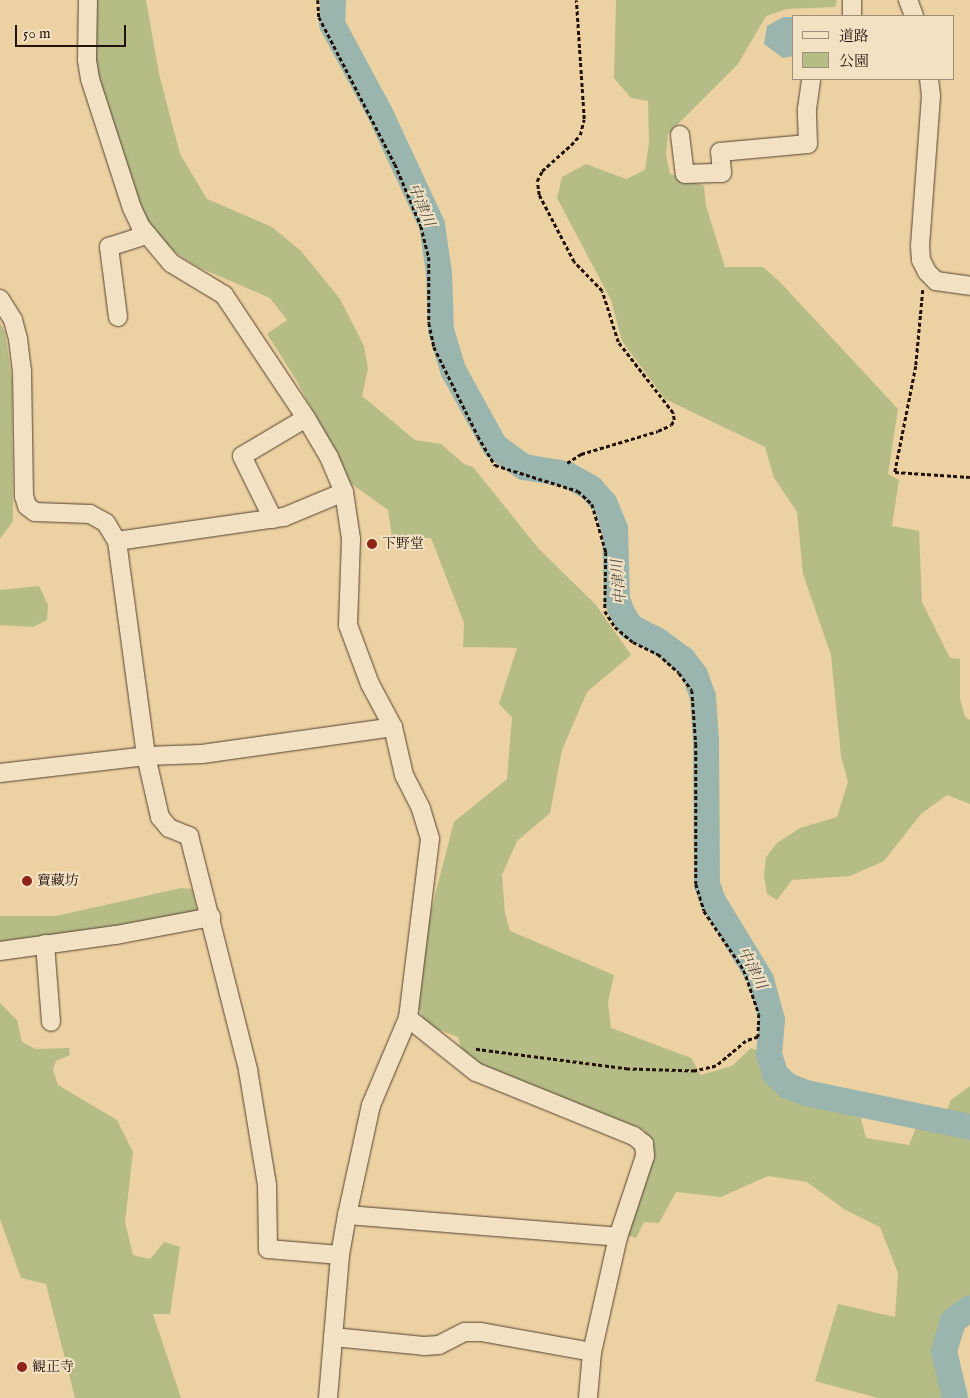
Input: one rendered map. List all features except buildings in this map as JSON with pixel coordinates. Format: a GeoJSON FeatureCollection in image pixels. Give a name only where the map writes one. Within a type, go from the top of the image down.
{"type":"FeatureCollection","features":[{"type":"Feature","properties":{"kind":"street"},"geometry":{"type":"LineString","coordinates":[[88,0],[87,60],[90,79],[132,208],[147,235],[171,263],[224,295],[306,418],[329,457],[344,492],[351,539],[348,625],[370,684],[393,727],[404,775],[421,809],[430,839],[408,1018],[371,1105],[347,1215],[340,1255],[328,1398]]}},
{"type":"Feature","properties":{"kind":"street"},"geometry":{"type":"LineString","coordinates":[[852,0],[852,15]]}},
{"type":"Feature","properties":{"kind":"street"},"geometry":{"type":"LineString","coordinates":[[908,0],[914,15]]}},
{"type":"Feature","properties":{"kind":"street"},"geometry":{"type":"LineString","coordinates":[[680,135],[685,174],[722,173],[720,152],[808,144],[807,109],[811,80]]}},
{"type":"Feature","properties":{"kind":"street"},"geometry":{"type":"LineString","coordinates":[[929,80],[932,96],[920,246],[927,272],[948,285],[970,286]]}},
{"type":"Feature","properties":{"kind":"street"},"geometry":{"type":"LineString","coordinates":[[118,317],[110,247],[147,235]]}},
{"type":"Feature","properties":{"kind":"street"},"geometry":{"type":"LineString","coordinates":[[0,299],[12,320],[22,370],[24,496],[27,506],[44,514],[90,514],[106,523],[118,541],[146,756],[160,817],[169,828],[189,836],[211,917],[263,1145],[267,1185],[268,1249],[340,1255]]}},
{"type":"Feature","properties":{"kind":"street"},"geometry":{"type":"LineString","coordinates":[[273,519],[242,456],[306,418]]}},
{"type":"Feature","properties":{"kind":"street"},"geometry":{"type":"LineString","coordinates":[[118,541],[273,519],[344,492]]}},
{"type":"Feature","properties":{"kind":"street"},"geometry":{"type":"LineString","coordinates":[[0,773],[146,756],[202,754],[393,727]]}},
{"type":"Feature","properties":{"kind":"street"},"geometry":{"type":"LineString","coordinates":[[0,951],[211,917]]}},
{"type":"Feature","properties":{"kind":"street"},"geometry":{"type":"LineString","coordinates":[[45,944],[50,1022]]}},
{"type":"Feature","properties":{"kind":"street"},"geometry":{"type":"LineString","coordinates":[[408,1018],[476,1072],[634,1136],[644,1144],[642,1165],[618,1237],[592,1352],[588,1398]]}},
{"type":"Feature","properties":{"kind":"street"},"geometry":{"type":"LineString","coordinates":[[347,1215],[618,1237]]}},
{"type":"Feature","properties":{"kind":"street"},"geometry":{"type":"LineString","coordinates":[[332,1336],[424,1346],[439,1345],[465,1332],[481,1332],[592,1352]]}},
{"type":"Feature","properties":{"kind":"path"},"geometry":{"type":"LineString","coordinates":[[318,0],[319,17],[395,164],[421,226],[429,256],[429,323],[434,347],[478,436],[495,465],[578,491],[592,504],[606,552],[605,611],[615,627],[633,642],[658,654],[679,672],[692,690],[696,744],[696,884],[704,910],[744,970],[759,1014],[758,1036],[746,1041],[716,1066],[695,1071],[628,1068],[466,1048]]}},
{"type":"Feature","properties":{"kind":"path"},"geometry":{"type":"LineString","coordinates":[[567,462],[581,454],[671,426],[674,420],[673,413],[618,342],[602,290],[574,262],[539,195],[537,180],[542,171],[580,135],[584,119],[576,0]]}},
{"type":"Feature","properties":{"kind":"path"},"geometry":{"type":"LineString","coordinates":[[927,272],[916,366],[895,472],[970,477]]}},
{"type":"Feature","properties":{"kind":"green space"},"geometry":{"type":"Polygon","coordinates":[[[94,0],[146,0],[159,74],[180,154],[207,199],[272,227],[301,251],[340,299],[364,346],[368,369],[362,396],[415,440],[441,444],[464,464],[473,467],[538,548],[596,605],[631,655],[587,692],[562,750],[550,813],[517,841],[502,875],[505,913],[510,931],[614,975],[608,1002],[611,1028],[691,1058],[701,1075],[732,1066],[751,1048],[759,1051],[769,1072],[784,1092],[858,1108],[866,1138],[909,1145],[917,1125],[937,1133],[951,1100],[970,1086],[970,1297],[955,1307],[936,1335],[940,1376],[948,1398],[878,1398],[815,1381],[838,1304],[895,1317],[898,1273],[880,1227],[844,1209],[807,1182],[768,1176],[721,1197],[676,1192],[659,1223],[644,1222],[636,1238],[627,1235],[650,1143],[644,1130],[478,1065],[463,1054],[458,1037],[426,1025],[416,1003],[427,926],[454,822],[507,779],[512,717],[499,704],[517,648],[463,647],[464,623],[431,538],[392,538],[388,510],[349,482],[297,381],[267,334],[287,320],[270,298],[198,267],[167,247],[143,215],[95,70],[94,0]]]}},
{"type":"Feature","properties":{"kind":"green space"},"geometry":{"type":"Polygon","coordinates":[[[616,0],[837,0],[835,7],[787,9],[766,16],[738,64],[668,134],[666,154],[670,174],[704,186],[706,206],[725,267],[763,267],[780,282],[898,409],[888,474],[899,480],[892,526],[919,531],[922,602],[950,658],[960,659],[960,698],[965,717],[970,720],[970,804],[947,795],[921,814],[884,861],[850,876],[792,880],[777,900],[767,894],[764,876],[766,857],[777,843],[800,828],[837,817],[848,782],[841,756],[831,655],[803,574],[797,512],[774,478],[765,447],[665,399],[622,341],[611,300],[557,198],[562,177],[586,164],[626,179],[645,170],[649,143],[648,101],[631,98],[614,78],[616,0]]]}},
{"type":"Feature","properties":{"kind":"green space"},"geometry":{"type":"Polygon","coordinates":[[[0,323],[5,332],[12,380],[13,521],[0,539],[0,323]]]}},
{"type":"Feature","properties":{"kind":"green space"},"geometry":{"type":"Polygon","coordinates":[[[39,586],[48,605],[47,620],[33,627],[0,625],[0,590],[39,586]]]}},
{"type":"Feature","properties":{"kind":"green space"},"geometry":{"type":"Polygon","coordinates":[[[181,888],[192,889],[197,911],[0,948],[0,916],[56,916],[181,888]]]}},
{"type":"Feature","properties":{"kind":"green space"},"geometry":{"type":"Polygon","coordinates":[[[0,1003],[17,1020],[22,1042],[36,1049],[69,1048],[70,1055],[56,1061],[53,1070],[58,1085],[117,1120],[133,1152],[125,1222],[133,1255],[150,1259],[164,1242],[180,1247],[170,1314],[153,1314],[181,1398],[75,1398],[46,1284],[21,1278],[0,1219],[0,1003]]]}},
{"type":"Feature","properties":{"kind":"water"},"geometry":{"type":"Polygon","coordinates":[[[783,17],[792,17],[792,56],[783,58],[764,44],[767,26],[783,17]]]}},
{"type":"Feature","properties":{"kind":"waterway","name":"中津川"},"geometry":{"type":"LineString","coordinates":[[333,0],[332,24],[380,113],[432,225],[439,273],[441,330],[453,370],[495,446],[524,467],[566,474],[591,488],[605,504],[615,529],[617,599],[622,613],[631,627],[658,641],[683,659],[695,675],[703,697],[706,741],[707,884],[713,901],[761,980],[772,1020],[769,1054],[775,1074],[788,1086],[806,1093],[970,1127]]}},
{"type":"Feature","properties":{"kind":"waterway","name":"中津川"},"geometry":{"type":"LineString","coordinates":[[955,1398],[944,1351],[953,1321],[970,1308]]}},
{"type":"Feature","properties":{"kind":"place","name":"下野堂"},"geometry":{"type":"Point","coordinates":[372,544]}},
{"type":"Feature","properties":{"kind":"place","name":"寶藏坊"},"geometry":{"type":"Point","coordinates":[27,881]}},
{"type":"Feature","properties":{"kind":"place","name":"観正寺"},"geometry":{"type":"Point","coordinates":[22,1367]}}]}
